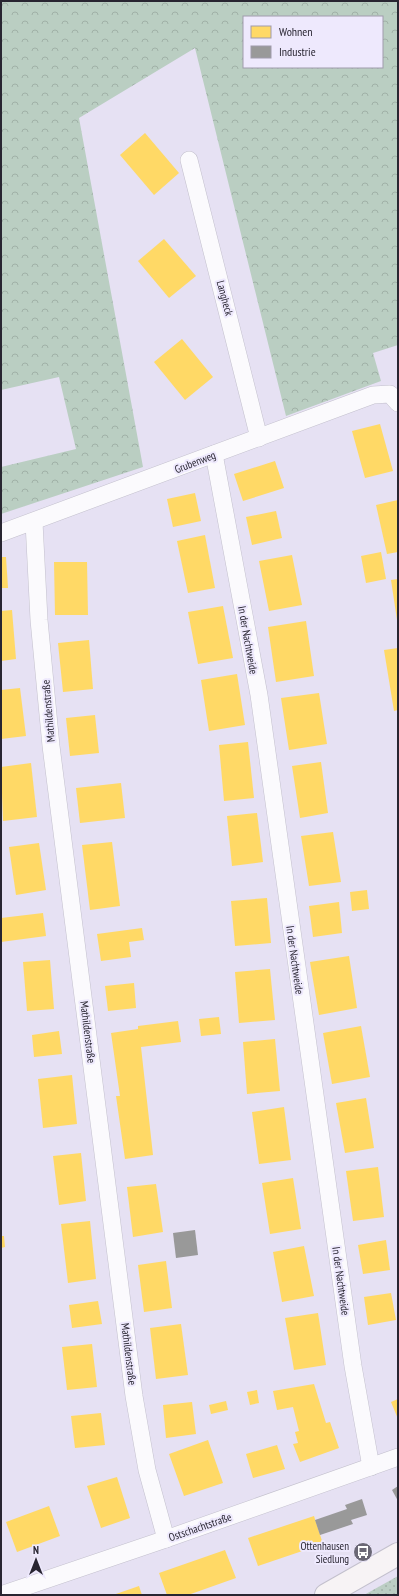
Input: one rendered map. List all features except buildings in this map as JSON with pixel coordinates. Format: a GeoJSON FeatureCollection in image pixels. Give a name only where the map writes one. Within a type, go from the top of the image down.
{"type":"FeatureCollection","features":[{"type":"Feature","properties":{"kind":"main road"},"geometry":{"type":"LineString","coordinates":[[326,1595],[398,1554]]}},
{"type":"Feature","properties":{"kind":"street","name":"Langheck"},"geometry":{"type":"LineString","coordinates":[[189,160],[259,438]]}},
{"type":"Feature","properties":{"kind":"street","name":"Grubenweg"},"geometry":{"type":"LineString","coordinates":[[1,533],[373,395],[394,398]]}},
{"type":"Feature","properties":{"kind":"street","name":"In der Nachtweide"},"geometry":{"type":"LineString","coordinates":[[214,454],[259,695],[352,1366],[371,1467]]}},
{"type":"Feature","properties":{"kind":"street","name":"Mathildenstraße"},"geometry":{"type":"LineString","coordinates":[[34,522],[40,620],[51,746],[134,1396],[147,1470],[166,1540]]}},
{"type":"Feature","properties":{"kind":"street","name":"Ostschachtstraße"},"geometry":{"type":"LineString","coordinates":[[1,1595],[166,1540],[398,1457]]}},
{"type":"Feature","properties":{"kind":"green space"},"geometry":{"type":"Polygon","coordinates":[[[1,1],[398,1],[398,345],[373,353],[381,381],[286,416],[195,48],[79,118],[143,467],[1,514],[1,467],[76,449],[59,377],[1,390],[1,1]]]}},
{"type":"Feature","properties":{"kind":"green space"},"geometry":{"type":"Polygon","coordinates":[[[398,1576],[398,1595],[364,1595],[398,1576]]]}},
{"type":"Feature","properties":{"kind":"place","name":"Ottenhausen Siedlung"},"geometry":{"type":"Point","coordinates":[363,1552]}}]}
